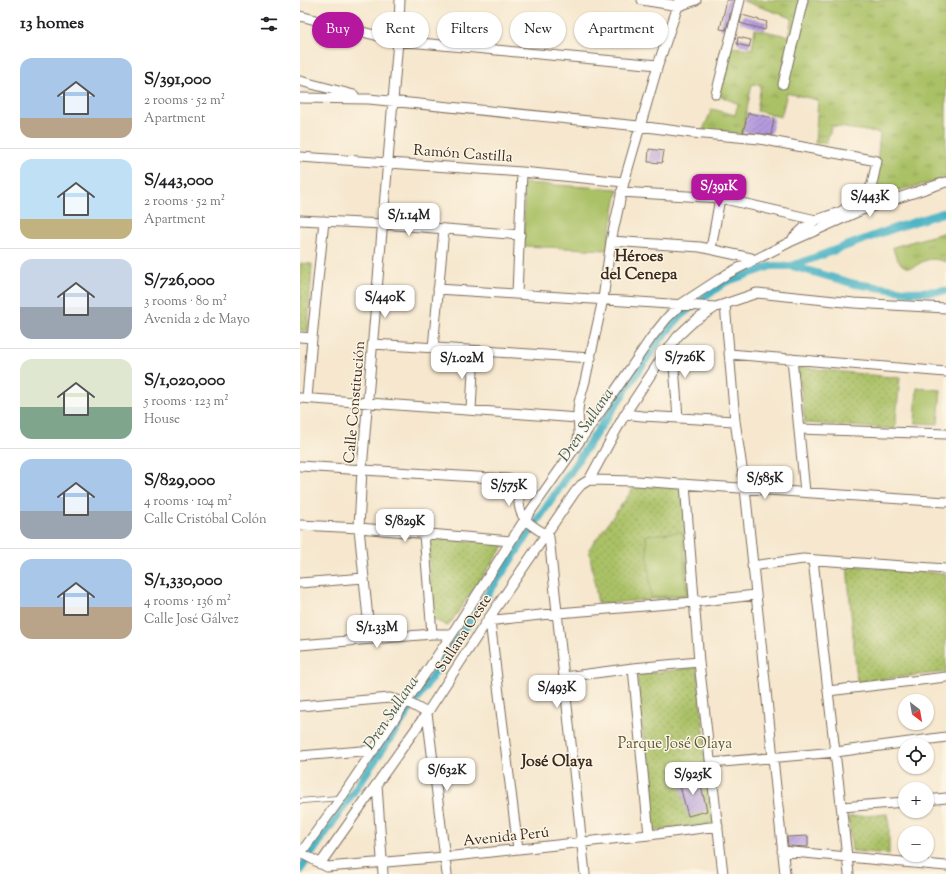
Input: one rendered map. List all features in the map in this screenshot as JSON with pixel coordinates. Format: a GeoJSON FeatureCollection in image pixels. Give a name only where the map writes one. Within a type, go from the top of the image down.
{"type":"FeatureCollection","features":[{"type":"Feature","properties":{"kind":"street","name":"Calle Constitución"},"geometry":{"type":"LineString","coordinates":[[399,12],[400,0]]}},
{"type":"Feature","properties":{"kind":"street"},"geometry":{"type":"LineString","coordinates":[[642,0],[679,3],[696,0]]}},
{"type":"Feature","properties":{"kind":"street"},"geometry":{"type":"LineString","coordinates":[[716,94],[740,0]]}},
{"type":"Feature","properties":{"kind":"street"},"geometry":{"type":"LineString","coordinates":[[782,84],[803,0]]}},
{"type":"Feature","properties":{"kind":"street"},"geometry":{"type":"LineString","coordinates":[[576,447],[579,434],[579,402],[591,358],[603,299],[611,242],[621,192],[639,126],[679,3]]}},
{"type":"Feature","properties":{"kind":"street"},"geometry":{"type":"LineString","coordinates":[[300,16],[372,34]]}},
{"type":"Feature","properties":{"kind":"street"},"geometry":{"type":"LineString","coordinates":[[429,44],[658,65]]}},
{"type":"Feature","properties":{"kind":"street","name":"Calle Constitución"},"geometry":{"type":"LineString","coordinates":[[370,639],[359,528],[372,344],[397,48]]}},
{"type":"Feature","properties":{"kind":"street"},"geometry":{"type":"LineString","coordinates":[[300,81],[369,99]]}},
{"type":"Feature","properties":{"kind":"street"},"geometry":{"type":"LineString","coordinates":[[300,98],[369,99],[760,139],[877,161],[872,184],[867,194],[840,212],[816,220],[805,227],[790,242]]}},
{"type":"Feature","properties":{"kind":"street","name":"Ramón Castilla"},"geometry":{"type":"LineString","coordinates":[[300,157],[522,172],[624,182]]}},
{"type":"Feature","properties":{"kind":"street"},"geometry":{"type":"LineString","coordinates":[[516,294],[522,172]]}},
{"type":"Feature","properties":{"kind":"street"},"geometry":{"type":"LineString","coordinates":[[301,853],[407,702],[511,541],[527,520],[651,338],[667,318],[684,304],[727,274],[753,260],[862,210],[946,182]]}},
{"type":"Feature","properties":{"kind":"street"},"geometry":{"type":"LineString","coordinates":[[621,192],[720,198],[816,220]]}},
{"type":"Feature","properties":{"kind":"street"},"geometry":{"type":"LineString","coordinates":[[711,249],[720,198]]}},
{"type":"Feature","properties":{"kind":"street"},"geometry":{"type":"LineString","coordinates":[[300,220],[383,224],[520,235]]}},
{"type":"Feature","properties":{"kind":"street"},"geometry":{"type":"LineString","coordinates":[[324,221],[312,338],[304,398],[578,418]]}},
{"type":"Feature","properties":{"kind":"street"},"geometry":{"type":"LineString","coordinates":[[433,348],[444,229]]}},
{"type":"Feature","properties":{"kind":"street"},"geometry":{"type":"LineString","coordinates":[[611,242],[700,247],[751,258],[753,260]]}},
{"type":"Feature","properties":{"kind":"street"},"geometry":{"type":"LineString","coordinates":[[438,289],[717,306],[757,293],[854,303],[946,308]]}},
{"type":"Feature","properties":{"kind":"street"},"geometry":{"type":"LineString","coordinates":[[717,306],[729,354],[735,420],[745,488],[785,874]]}},
{"type":"Feature","properties":{"kind":"street","name":"Sullana Oeste"},"geometry":{"type":"LineString","coordinates":[[317,862],[377,784],[424,711],[489,621],[544,533],[575,492],[581,485],[589,480],[625,414],[670,346],[693,322],[717,306]]}},
{"type":"Feature","properties":{"kind":"street"},"geometry":{"type":"LineString","coordinates":[[300,337],[312,338]]}},
{"type":"Feature","properties":{"kind":"street"},"geometry":{"type":"LineString","coordinates":[[372,344],[591,358]]}},
{"type":"Feature","properties":{"kind":"street"},"geometry":{"type":"LineString","coordinates":[[670,346],[673,353],[678,418]]}},
{"type":"Feature","properties":{"kind":"street"},"geometry":{"type":"LineString","coordinates":[[471,410],[474,351]]}},
{"type":"Feature","properties":{"kind":"street"},"geometry":{"type":"LineString","coordinates":[[729,354],[946,372]]}},
{"type":"Feature","properties":{"kind":"street"},"geometry":{"type":"LineString","coordinates":[[792,359],[805,492]]}},
{"type":"Feature","properties":{"kind":"street"},"geometry":{"type":"LineString","coordinates":[[625,414],[735,420]]}},
{"type":"Feature","properties":{"kind":"street"},"geometry":{"type":"LineString","coordinates":[[799,429],[946,434]]}},
{"type":"Feature","properties":{"kind":"street"},"geometry":{"type":"LineString","coordinates":[[300,466],[508,479],[514,481],[518,486],[520,509],[527,520],[549,537],[585,874]]}},
{"type":"Feature","properties":{"kind":"street"},"geometry":{"type":"LineString","coordinates":[[589,480],[685,484],[946,502]]}},
{"type":"Feature","properties":{"kind":"street"},"geometry":{"type":"LineString","coordinates":[[685,484],[699,662],[723,874]]}},
{"type":"Feature","properties":{"kind":"street"},"geometry":{"type":"LineString","coordinates":[[300,525],[359,528],[511,541]]}},
{"type":"Feature","properties":{"kind":"street"},"geometry":{"type":"LineString","coordinates":[[424,534],[432,634]]}},
{"type":"Feature","properties":{"kind":"street"},"geometry":{"type":"LineString","coordinates":[[752,566],[803,559],[946,569]]}},
{"type":"Feature","properties":{"kind":"street"},"geometry":{"type":"LineString","coordinates":[[813,560],[849,874]]}},
{"type":"Feature","properties":{"kind":"street"},"geometry":{"type":"LineString","coordinates":[[300,583],[364,578]]}},
{"type":"Feature","properties":{"kind":"street"},"geometry":{"type":"LineString","coordinates":[[518,849],[489,621],[558,613],[694,602],[755,595]]}},
{"type":"Feature","properties":{"kind":"street"},"geometry":{"type":"LineString","coordinates":[[300,645],[432,634],[452,634]]}},
{"type":"Feature","properties":{"kind":"street"},"geometry":{"type":"LineString","coordinates":[[565,677],[633,668],[699,662]]}},
{"type":"Feature","properties":{"kind":"street"},"geometry":{"type":"LineString","coordinates":[[633,668],[649,836]]}},
{"type":"Feature","properties":{"kind":"street"},"geometry":{"type":"LineString","coordinates":[[828,691],[946,677]]}},
{"type":"Feature","properties":{"kind":"street"},"geometry":{"type":"LineString","coordinates":[[300,706],[390,698],[407,702],[424,711],[447,874]]}},
{"type":"Feature","properties":{"kind":"street"},"geometry":{"type":"LineString","coordinates":[[711,763],[836,752],[946,737]]}},
{"type":"Feature","properties":{"kind":"street"},"geometry":{"type":"LineString","coordinates":[[300,756],[374,750]]}},
{"type":"Feature","properties":{"kind":"street"},"geometry":{"type":"LineString","coordinates":[[377,784],[383,874]]}},
{"type":"Feature","properties":{"kind":"street"},"geometry":{"type":"LineString","coordinates":[[934,799],[946,798]]}},
{"type":"Feature","properties":{"kind":"street"},"geometry":{"type":"LineString","coordinates":[[842,807],[898,803]]}},
{"type":"Feature","properties":{"kind":"street","name":"Avenida Perú"},"geometry":{"type":"LineString","coordinates":[[301,853],[327,867],[445,857],[649,836],[718,826]]}},
{"type":"Feature","properties":{"kind":"street"},"geometry":{"type":"LineString","coordinates":[[782,851],[946,866]]}},
{"type":"Feature","properties":{"kind":"lane"},"geometry":{"type":"LineString","coordinates":[[300,802],[341,798]]}},
{"type":"Feature","properties":{"kind":"green space"},"geometry":{"type":"Polygon","coordinates":[[[743,0],[946,0],[946,179],[874,196],[880,133],[832,126],[826,143],[815,143],[818,100],[787,93],[781,117],[757,111],[761,85],[752,84],[742,134],[703,130],[712,109],[735,115],[738,104],[716,94],[730,47],[752,49],[755,29],[788,36],[792,18],[743,0]]]}},
{"type":"Feature","properties":{"kind":"green space"},"geometry":{"type":"Polygon","coordinates":[[[524,183],[618,189],[607,250],[524,246],[524,183]]]}},
{"type":"Feature","properties":{"kind":"green space"},"geometry":{"type":"Polygon","coordinates":[[[946,232],[946,262],[930,259],[909,268],[905,267],[899,262],[893,247],[946,232]]]}},
{"type":"Feature","properties":{"kind":"green space"},"geometry":{"type":"Polygon","coordinates":[[[300,263],[312,264],[308,331],[300,330],[300,263]]]}},
{"type":"Feature","properties":{"kind":"green space"},"geometry":{"type":"Polygon","coordinates":[[[798,367],[900,378],[895,429],[805,423],[798,367]]]}},
{"type":"Feature","properties":{"kind":"green space"},"geometry":{"type":"Polygon","coordinates":[[[917,388],[941,390],[938,424],[915,423],[917,388]]]}},
{"type":"Feature","properties":{"kind":"green space"},"geometry":{"type":"Polygon","coordinates":[[[636,485],[686,488],[689,596],[598,604],[589,549],[636,485]]]}},
{"type":"Feature","properties":{"kind":"green space"},"geometry":{"type":"Polygon","coordinates":[[[682,532],[687,594],[651,597],[646,535],[682,532]]]}},
{"type":"Feature","properties":{"kind":"green space"},"geometry":{"type":"Polygon","coordinates":[[[428,538],[506,543],[448,626],[432,619],[428,538]]]}},
{"type":"Feature","properties":{"kind":"green space"},"geometry":{"type":"Polygon","coordinates":[[[847,565],[946,574],[946,672],[857,682],[847,565]]]}},
{"type":"Feature","properties":{"kind":"green space","name":"Parque José Olaya"},"geometry":{"type":"Polygon","coordinates":[[[697,667],[714,824],[653,831],[637,675],[697,667]]]}},
{"type":"Feature","properties":{"kind":"green space"},"geometry":{"type":"Polygon","coordinates":[[[887,814],[889,825],[889,854],[852,851],[848,817],[887,814]]]}},
{"type":"Feature","properties":{"kind":"building"},"geometry":{"type":"Polygon","coordinates":[[[727,0],[734,0],[726,30],[720,29],[727,0]]]}},
{"type":"Feature","properties":{"kind":"building"},"geometry":{"type":"Polygon","coordinates":[[[742,15],[767,22],[765,30],[740,23],[742,15]]]}},
{"type":"Feature","properties":{"kind":"building"},"geometry":{"type":"Polygon","coordinates":[[[738,37],[751,40],[749,47],[737,44],[738,37]]]}},
{"type":"Feature","properties":{"kind":"building"},"geometry":{"type":"Polygon","coordinates":[[[748,113],[774,118],[771,135],[743,132],[748,113]]]}},
{"type":"Feature","properties":{"kind":"building"},"geometry":{"type":"Polygon","coordinates":[[[649,149],[664,151],[662,163],[648,162],[649,149]]]}},
{"type":"Feature","properties":{"kind":"building"},"geometry":{"type":"Polygon","coordinates":[[[699,777],[707,811],[688,816],[679,782],[699,777]]]}},
{"type":"Feature","properties":{"kind":"building"},"geometry":{"type":"Polygon","coordinates":[[[808,836],[808,847],[788,846],[787,837],[808,836]]]}},
{"type":"Feature","properties":{"kind":"waterway","name":"Dren Sullana"},"geometry":{"type":"LineString","coordinates":[[300,870],[657,343],[681,315],[725,282],[771,266],[792,266],[895,228],[946,212]]}},
{"type":"Feature","properties":{"kind":"waterway"},"geometry":{"type":"LineString","coordinates":[[792,266],[855,284],[911,292],[946,291]]}},
{"type":"Feature","properties":{"kind":"district","name":"Héroes del Cenepa"},"geometry":{"type":"Point","coordinates":[639,264]}},
{"type":"Feature","properties":{"kind":"district","name":"José Olaya"},"geometry":{"type":"Point","coordinates":[557,760]}}]}
